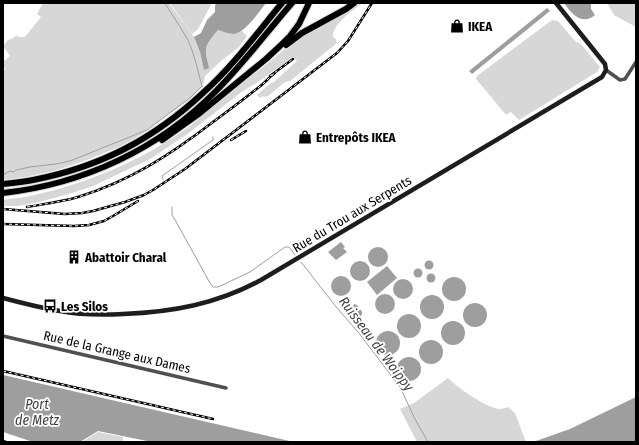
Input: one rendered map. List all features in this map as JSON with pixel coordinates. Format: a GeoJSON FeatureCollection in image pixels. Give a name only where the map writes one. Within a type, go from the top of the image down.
{"type":"FeatureCollection","features":[{"type":"Feature","properties":{"kind":"highway"},"geometry":{"type":"LineString","coordinates":[[3,184],[32,180],[92,164],[119,153],[140,141],[184,110],[205,92],[282,3]]}},
{"type":"Feature","properties":{"kind":"highway"},"geometry":{"type":"LineString","coordinates":[[3,193],[66,181],[95,171],[133,153],[153,141],[175,126],[204,102],[230,76],[292,3]]}},
{"type":"Feature","properties":{"kind":"highway"},"geometry":{"type":"LineString","coordinates":[[133,153],[156,144],[182,127],[266,59],[293,33],[301,21],[309,3]]}},
{"type":"Feature","properties":{"kind":"highway"},"geometry":{"type":"LineString","coordinates":[[266,59],[302,33],[354,3]]}},
{"type":"Feature","properties":{"kind":"street"},"geometry":{"type":"LineString","coordinates":[[556,3],[605,64],[606,70],[620,80],[625,79],[636,62]]}},
{"type":"Feature","properties":{"kind":"street","name":"Rue du Trou aux Serpents"},"geometry":{"type":"LineString","coordinates":[[3,298],[59,311],[109,315],[167,311],[197,305],[225,297],[275,273],[383,207],[600,79],[606,70]]}},
{"type":"Feature","properties":{"kind":"street","name":"Rue de la Grange aux Dames"},"geometry":{"type":"LineString","coordinates":[[3,336],[226,388]]}},
{"type":"Feature","properties":{"kind":"shaded area"},"geometry":{"type":"Polygon","coordinates":[[[43,3],[169,3],[194,37],[200,52],[204,70],[207,58],[205,50],[218,30],[233,34],[242,31],[247,36],[239,47],[205,76],[204,83],[195,94],[142,134],[121,146],[87,160],[54,171],[3,180],[3,72],[6,68],[3,69],[3,62],[10,56],[3,46],[8,40],[17,35],[18,37],[25,37],[41,17],[37,14],[43,3]]]}},
{"type":"Feature","properties":{"kind":"shaded area"},"geometry":{"type":"Polygon","coordinates":[[[170,3],[212,3],[198,29],[192,34],[170,3]]]}},
{"type":"Feature","properties":{"kind":"shaded area"},"geometry":{"type":"Polygon","coordinates":[[[362,3],[336,27],[333,37],[336,39],[337,43],[290,81],[285,82],[268,96],[263,96],[260,98],[257,95],[297,61],[293,57],[243,91],[186,135],[150,159],[93,186],[69,194],[18,206],[3,206],[3,200],[51,191],[93,178],[153,150],[190,126],[287,47],[362,3]]]}},
{"type":"Feature","properties":{"kind":"shaded area"},"geometry":{"type":"Polygon","coordinates":[[[607,3],[636,3],[636,27],[614,15],[607,3]]]}},
{"type":"Feature","properties":{"kind":"shaded area"},"geometry":{"type":"Polygon","coordinates":[[[552,20],[558,21],[575,41],[581,44],[600,67],[597,72],[519,120],[511,112],[506,115],[476,79],[477,76],[552,20]]]}},
{"type":"Feature","properties":{"kind":"shaded area"},"geometry":{"type":"Polygon","coordinates":[[[448,378],[465,392],[493,408],[499,409],[508,407],[515,413],[526,442],[417,442],[400,409],[414,403],[448,378]]]}},
{"type":"Feature","properties":{"kind":"shaded area"},"geometry":{"type":"Polygon","coordinates":[[[98,432],[123,437],[123,442],[82,442],[98,432]]]}},
{"type":"Feature","properties":{"kind":"water"},"geometry":{"type":"Polygon","coordinates":[[[217,3],[266,3],[252,22],[238,33],[232,34],[218,30],[206,48],[209,68],[204,70],[200,52],[194,37],[201,33],[207,20],[215,12],[215,5],[217,3]]]}},
{"type":"Feature","properties":{"kind":"water"},"geometry":{"type":"Polygon","coordinates":[[[564,3],[591,3],[591,9],[595,15],[590,18],[582,19],[574,15],[564,3]]]}},
{"type":"Feature","properties":{"kind":"water"},"geometry":{"type":"Polygon","coordinates":[[[547,8],[550,11],[472,74],[469,71],[547,8]]]}},
{"type":"Feature","properties":{"kind":"water"},"geometry":{"type":"Polygon","coordinates":[[[341,242],[345,247],[343,248],[347,252],[336,260],[328,252],[341,242]]]}},
{"type":"Feature","properties":{"kind":"water"},"geometry":{"type":"Polygon","coordinates":[[[378,247],[385,250],[388,257],[385,264],[378,267],[371,264],[368,257],[371,250],[378,247]]]}},
{"type":"Feature","properties":{"kind":"water"},"geometry":{"type":"Polygon","coordinates":[[[429,260],[434,265],[429,270],[424,265],[429,260]]]}},
{"type":"Feature","properties":{"kind":"water"},"geometry":{"type":"Polygon","coordinates":[[[360,261],[367,264],[370,271],[367,278],[360,281],[353,278],[350,271],[353,264],[360,261]]]}},
{"type":"Feature","properties":{"kind":"water"},"geometry":{"type":"Polygon","coordinates":[[[387,266],[397,278],[377,295],[367,282],[387,266]]]}},
{"type":"Feature","properties":{"kind":"water"},"geometry":{"type":"Polygon","coordinates":[[[418,268],[423,273],[418,278],[413,273],[418,268]]]}},
{"type":"Feature","properties":{"kind":"water"},"geometry":{"type":"Polygon","coordinates":[[[431,273],[436,278],[431,283],[426,278],[431,273]]]}},
{"type":"Feature","properties":{"kind":"water"},"geometry":{"type":"Polygon","coordinates":[[[341,276],[348,279],[351,286],[348,293],[341,296],[334,293],[331,286],[334,279],[341,276]]]}},
{"type":"Feature","properties":{"kind":"water"},"geometry":{"type":"Polygon","coordinates":[[[454,277],[463,280],[466,289],[463,298],[454,301],[445,298],[442,289],[445,280],[454,277]]]}},
{"type":"Feature","properties":{"kind":"water"},"geometry":{"type":"Polygon","coordinates":[[[403,279],[410,282],[413,289],[410,296],[403,299],[396,296],[393,289],[396,282],[403,279]]]}},
{"type":"Feature","properties":{"kind":"water"},"geometry":{"type":"Polygon","coordinates":[[[385,294],[392,297],[395,304],[392,311],[385,314],[378,311],[375,304],[378,297],[385,294]]]}},
{"type":"Feature","properties":{"kind":"water"},"geometry":{"type":"Polygon","coordinates":[[[432,295],[441,298],[444,307],[441,316],[432,319],[423,316],[420,307],[423,298],[432,295]]]}},
{"type":"Feature","properties":{"kind":"water"},"geometry":{"type":"Polygon","coordinates":[[[475,303],[484,306],[487,315],[484,324],[475,327],[466,324],[463,315],[466,306],[475,303]]]}},
{"type":"Feature","properties":{"kind":"water"},"geometry":{"type":"Polygon","coordinates":[[[355,304],[358,306],[357,310],[361,310],[362,312],[361,316],[358,316],[356,311],[352,310],[352,306],[355,304]]]}},
{"type":"Feature","properties":{"kind":"water"},"geometry":{"type":"Polygon","coordinates":[[[409,314],[418,317],[421,326],[418,335],[409,338],[400,335],[397,326],[400,317],[409,314]]]}},
{"type":"Feature","properties":{"kind":"water"},"geometry":{"type":"Polygon","coordinates":[[[453,321],[462,324],[465,333],[462,342],[453,345],[444,342],[441,333],[444,324],[453,321]]]}},
{"type":"Feature","properties":{"kind":"water"},"geometry":{"type":"Polygon","coordinates":[[[388,331],[397,334],[400,343],[397,352],[388,355],[379,352],[376,343],[379,334],[388,331]]]}},
{"type":"Feature","properties":{"kind":"water"},"geometry":{"type":"Polygon","coordinates":[[[431,340],[440,343],[443,352],[440,361],[431,364],[422,361],[419,352],[422,343],[431,340]]]}},
{"type":"Feature","properties":{"kind":"water"},"geometry":{"type":"Polygon","coordinates":[[[409,357],[418,360],[421,369],[418,378],[409,381],[400,378],[397,369],[400,360],[409,357]]]}},
{"type":"Feature","properties":{"kind":"water","name":"Port de Metz"},"geometry":{"type":"Polygon","coordinates":[[[3,375],[294,442],[152,442],[98,431],[80,442],[33,442],[3,432],[3,375]]]}},
{"type":"Feature","properties":{"kind":"water"},"geometry":{"type":"Polygon","coordinates":[[[636,397],[636,442],[533,442],[570,429],[636,397]]]}},
{"type":"Feature","properties":{"kind":"waterway","name":"Ruisseau de Woippy"},"geometry":{"type":"LineString","coordinates":[[165,3],[188,41],[193,53],[202,86]]}},
{"type":"Feature","properties":{"kind":"waterway"},"geometry":{"type":"LineString","coordinates":[[3,175],[10,171],[14,172],[16,170],[30,167],[70,161],[147,130],[202,87]]}},
{"type":"Feature","properties":{"kind":"waterway","name":"Ruisseau de Woippy"},"geometry":{"type":"LineString","coordinates":[[163,179],[162,176],[213,140],[213,137]]}},
{"type":"Feature","properties":{"kind":"waterway","name":"Ruisseau de Woippy"},"geometry":{"type":"LineString","coordinates":[[172,207],[172,215],[213,287],[218,287],[250,272],[285,247],[289,247],[295,255]]}},
{"type":"Feature","properties":{"kind":"waterway","name":"Ruisseau de Woippy"},"geometry":{"type":"LineString","coordinates":[[301,262],[358,332],[400,387],[428,442]]}},
{"type":"Feature","properties":{"kind":"railway"},"geometry":{"type":"LineString","coordinates":[[3,209],[65,214],[82,213],[125,202],[153,190],[185,169],[337,53],[348,41],[372,3]]}},
{"type":"Feature","properties":{"kind":"railway"},"geometry":{"type":"LineString","coordinates":[[270,76],[293,59]]}},
{"type":"Feature","properties":{"kind":"railway"},"geometry":{"type":"LineString","coordinates":[[27,207],[59,202],[97,191],[149,166],[197,134],[275,73]]}},
{"type":"Feature","properties":{"kind":"railway"},"geometry":{"type":"LineString","coordinates":[[231,140],[246,131]]}},
{"type":"Feature","properties":{"kind":"railway"},"geometry":{"type":"LineString","coordinates":[[3,224],[89,225],[104,221],[138,201]]}},
{"type":"Feature","properties":{"kind":"railway"},"geometry":{"type":"LineString","coordinates":[[3,371],[213,419]]}},
{"type":"Feature","properties":{"kind":"place","name":"IKEA"},"geometry":{"type":"Point","coordinates":[457,26]}},
{"type":"Feature","properties":{"kind":"place","name":"Entrepôts IKEA"},"geometry":{"type":"Point","coordinates":[305,137]}},
{"type":"Feature","properties":{"kind":"place","name":"Abattoir Charal"},"geometry":{"type":"Point","coordinates":[74,257]}},
{"type":"Feature","properties":{"kind":"place","name":"Les Silos"},"geometry":{"type":"Point","coordinates":[50,306]}}]}
